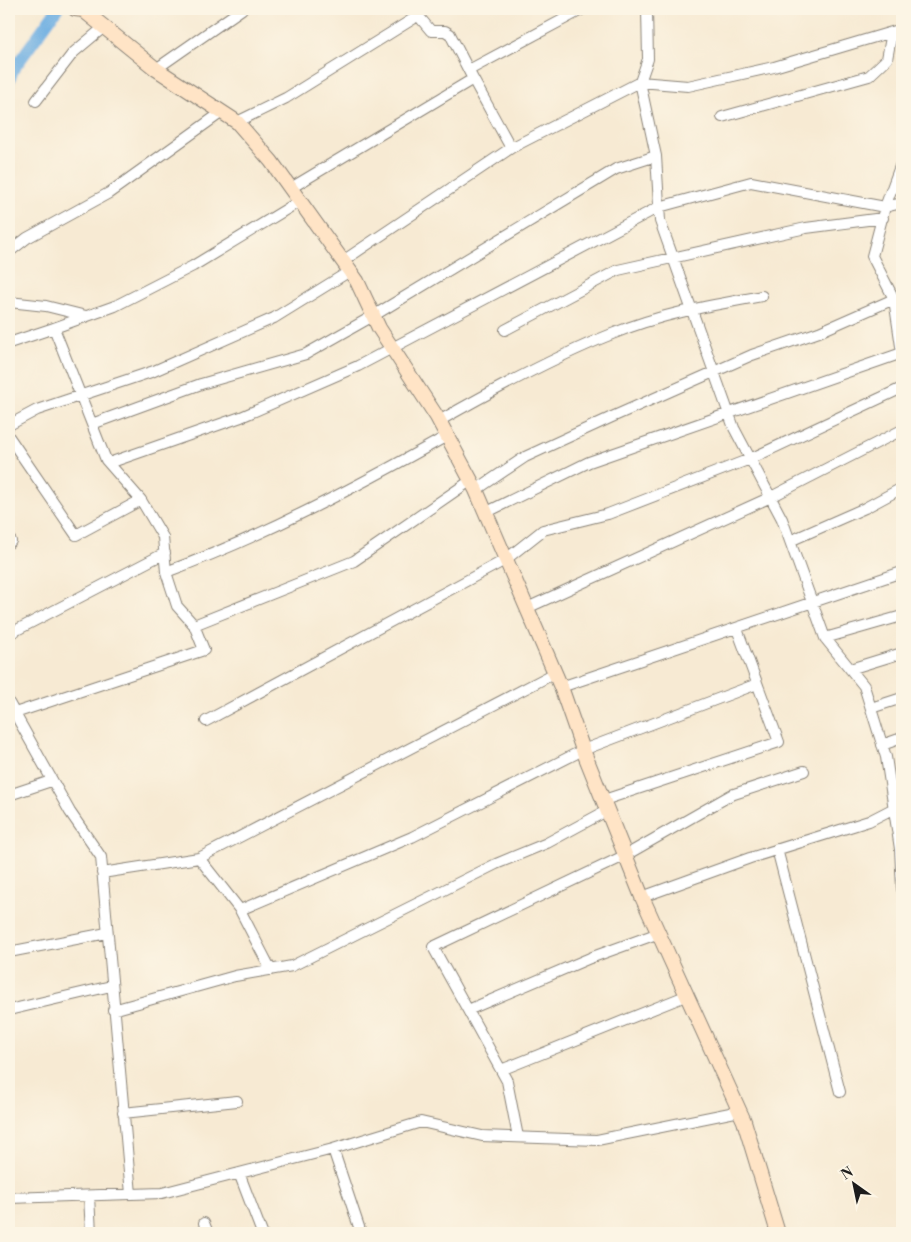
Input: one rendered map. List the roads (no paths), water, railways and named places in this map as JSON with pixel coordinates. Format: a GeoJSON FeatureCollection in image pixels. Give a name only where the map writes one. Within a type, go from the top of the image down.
{"type":"FeatureCollection","features":[{"type":"Feature","properties":{"kind":"street"},"geometry":{"type":"LineString","coordinates":[[156,69],[242,9]]}},
{"type":"Feature","properties":{"kind":"street"},"geometry":{"type":"LineString","coordinates":[[291,188],[471,74],[583,9]]}},
{"type":"Feature","properties":{"kind":"street"},"geometry":{"type":"LineString","coordinates":[[647,9],[648,59],[640,82],[656,156],[660,220],[728,413],[782,519],[825,638],[864,686],[898,807],[902,889]]}},
{"type":"Feature","properties":{"kind":"street"},"geometry":{"type":"LineString","coordinates":[[79,10],[104,27],[156,69],[237,122],[291,188],[347,266],[357,281],[373,316],[439,421],[486,513],[561,686],[583,750],[642,897],[740,1111],[778,1233]]}},
{"type":"Feature","properties":{"kind":"street"},"geometry":{"type":"LineString","coordinates":[[237,122],[286,98],[413,19],[418,11],[431,30],[445,31],[450,34],[511,148]]}},
{"type":"Feature","properties":{"kind":"street"},"geometry":{"type":"LineString","coordinates":[[36,101],[73,53],[104,27]]}},
{"type":"Feature","properties":{"kind":"street"},"geometry":{"type":"LineString","coordinates":[[9,425],[37,410],[81,397],[154,371],[274,318],[511,148],[640,82],[688,86],[774,67],[902,29]]}},
{"type":"Feature","properties":{"kind":"street"},"geometry":{"type":"LineString","coordinates":[[722,117],[869,76],[887,59],[892,32]]}},
{"type":"Feature","properties":{"kind":"street"},"geometry":{"type":"LineString","coordinates":[[9,252],[27,238],[109,192],[222,112]]}},
{"type":"Feature","properties":{"kind":"street"},"geometry":{"type":"LineString","coordinates":[[92,424],[201,384],[306,354],[373,316],[616,169],[656,156]]}},
{"type":"Feature","properties":{"kind":"street"},"geometry":{"type":"LineString","coordinates":[[486,513],[589,462],[902,353],[894,299],[872,256],[885,207],[902,161]]}},
{"type":"Feature","properties":{"kind":"street"},"geometry":{"type":"LineString","coordinates":[[109,463],[241,416],[393,349],[659,207],[751,182],[885,207],[902,203]]}},
{"type":"Feature","properties":{"kind":"street"},"geometry":{"type":"LineString","coordinates":[[9,343],[114,306],[193,266],[300,201]]}},
{"type":"Feature","properties":{"kind":"street"},"geometry":{"type":"LineString","coordinates":[[505,330],[618,270],[806,228],[883,218]]}},
{"type":"Feature","properties":{"kind":"street"},"geometry":{"type":"LineString","coordinates":[[439,421],[503,384],[612,333],[690,309],[762,296]]}},
{"type":"Feature","properties":{"kind":"street"},"geometry":{"type":"LineString","coordinates":[[194,625],[354,561],[473,485],[525,457],[752,355],[819,332],[894,299]]}},
{"type":"Feature","properties":{"kind":"street"},"geometry":{"type":"LineString","coordinates":[[9,302],[46,306],[88,316]]}},
{"type":"Feature","properties":{"kind":"street"},"geometry":{"type":"LineString","coordinates":[[54,328],[109,463],[141,500],[164,537],[166,572],[177,606],[194,625],[204,650],[10,710],[51,780],[101,857],[113,1010],[131,1194]]}},
{"type":"Feature","properties":{"kind":"street"},"geometry":{"type":"LineString","coordinates":[[206,721],[505,560],[543,530],[608,514],[750,458],[902,388]]}},
{"type":"Feature","properties":{"kind":"street"},"geometry":{"type":"LineString","coordinates":[[527,608],[771,497],[902,430]]}},
{"type":"Feature","properties":{"kind":"street"},"geometry":{"type":"LineString","coordinates":[[166,572],[207,557],[356,487],[447,436]]}},
{"type":"Feature","properties":{"kind":"street"},"geometry":{"type":"LineString","coordinates":[[9,437],[76,536],[141,500]]}},
{"type":"Feature","properties":{"kind":"street"},"geometry":{"type":"LineString","coordinates":[[790,541],[865,508],[902,488]]}},
{"type":"Feature","properties":{"kind":"street"},"geometry":{"type":"LineString","coordinates":[[9,634],[165,553]]}},
{"type":"Feature","properties":{"kind":"street"},"geometry":{"type":"LineString","coordinates":[[561,686],[812,604],[902,572]]}},
{"type":"Feature","properties":{"kind":"street"},"geometry":{"type":"LineString","coordinates":[[825,638],[902,616]]}},
{"type":"Feature","properties":{"kind":"street"},"geometry":{"type":"LineString","coordinates":[[113,1010],[235,976],[292,966],[496,864],[547,843],[606,805],[779,742],[737,629]]}},
{"type":"Feature","properties":{"kind":"street"},"geometry":{"type":"LineString","coordinates":[[850,670],[902,653]]}},
{"type":"Feature","properties":{"kind":"street"},"geometry":{"type":"LineString","coordinates":[[102,873],[200,858],[555,673]]}},
{"type":"Feature","properties":{"kind":"street"},"geometry":{"type":"LineString","coordinates":[[240,910],[412,837],[583,750],[757,684]]}},
{"type":"Feature","properties":{"kind":"street"},"geometry":{"type":"LineString","coordinates":[[871,708],[902,698]]}},
{"type":"Feature","properties":{"kind":"street"},"geometry":{"type":"LineString","coordinates":[[882,745],[902,738]]}},
{"type":"Feature","properties":{"kind":"street"},"geometry":{"type":"LineString","coordinates":[[518,1137],[507,1081],[433,947],[626,855],[731,795],[804,771]]}},
{"type":"Feature","properties":{"kind":"street"},"geometry":{"type":"LineString","coordinates":[[9,795],[51,780]]}},
{"type":"Feature","properties":{"kind":"street"},"geometry":{"type":"LineString","coordinates":[[642,897],[777,849],[870,821],[898,807]]}},
{"type":"Feature","properties":{"kind":"street"},"geometry":{"type":"LineString","coordinates":[[777,849],[840,1092]]}},
{"type":"Feature","properties":{"kind":"street"},"geometry":{"type":"LineString","coordinates":[[200,858],[240,910],[271,970]]}},
{"type":"Feature","properties":{"kind":"street"},"geometry":{"type":"LineString","coordinates":[[9,952],[107,933]]}},
{"type":"Feature","properties":{"kind":"street"},"geometry":{"type":"LineString","coordinates":[[468,1010],[590,958],[659,933]]}},
{"type":"Feature","properties":{"kind":"street"},"geometry":{"type":"LineString","coordinates":[[9,1010],[111,986]]}},
{"type":"Feature","properties":{"kind":"street"},"geometry":{"type":"LineString","coordinates":[[501,1070],[688,995]]}},
{"type":"Feature","properties":{"kind":"street"},"geometry":{"type":"LineString","coordinates":[[123,1113],[237,1101]]}},
{"type":"Feature","properties":{"kind":"street"},"geometry":{"type":"LineString","coordinates":[[9,1198],[162,1193],[334,1149],[421,1122],[482,1136],[597,1140],[740,1111]]}},
{"type":"Feature","properties":{"kind":"street"},"geometry":{"type":"LineString","coordinates":[[334,1149],[361,1233]]}},
{"type":"Feature","properties":{"kind":"street"},"geometry":{"type":"LineString","coordinates":[[239,1173],[262,1233]]}},
{"type":"Feature","properties":{"kind":"street"},"geometry":{"type":"LineString","coordinates":[[89,1196],[91,1233]]}},
{"type":"Feature","properties":{"kind":"street"},"geometry":{"type":"LineString","coordinates":[[204,1223],[208,1233]]}},
{"type":"Feature","properties":{"kind":"waterway"},"geometry":{"type":"LineString","coordinates":[[9,81],[13,70],[57,9]]}}]}
